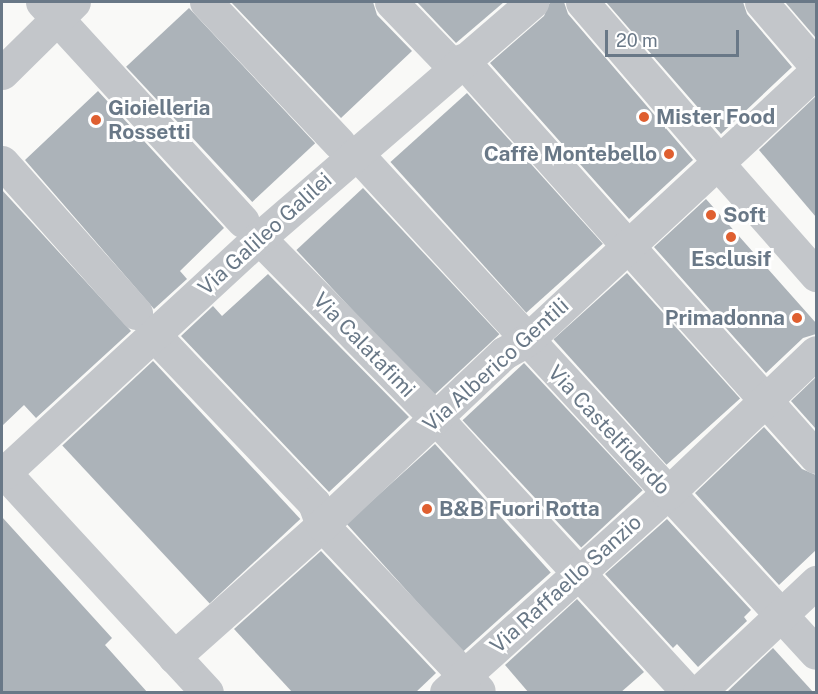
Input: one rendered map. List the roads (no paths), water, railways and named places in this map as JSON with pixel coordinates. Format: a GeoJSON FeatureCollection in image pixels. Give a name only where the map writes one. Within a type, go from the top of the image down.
{"type":"FeatureCollection","features":[{"type":"Feature","properties":{"kind":"street","name":"Via Castelfidardo"},"geometry":{"type":"LineString","coordinates":[[206,2],[347,148],[816,653]]}},
{"type":"Feature","properties":{"kind":"street"},"geometry":{"type":"LineString","coordinates":[[391,2],[452,58],[629,244],[764,401],[816,457]]}},
{"type":"Feature","properties":{"kind":"street","name":"Via Galileo Galilei"},"geometry":{"type":"LineString","coordinates":[[3,472],[145,324],[251,229],[452,58],[532,2]]}},
{"type":"Feature","properties":{"kind":"street"},"geometry":{"type":"LineString","coordinates":[[582,2],[816,275]]}},
{"type":"Feature","properties":{"kind":"street"},"geometry":{"type":"LineString","coordinates":[[761,2],[816,66]]}},
{"type":"Feature","properties":{"kind":"street"},"geometry":{"type":"LineString","coordinates":[[2,73],[58,7]]}},
{"type":"Feature","properties":{"kind":"street","name":"Via Calatafimi"},"geometry":{"type":"LineString","coordinates":[[58,7],[251,229],[436,418],[576,575],[688,693]]}},
{"type":"Feature","properties":{"kind":"street","name":"Via Alberico Gentili"},"geometry":{"type":"LineString","coordinates":[[174,657],[322,525],[504,353],[526,340],[816,71]]}},
{"type":"Feature","properties":{"kind":"street"},"geometry":{"type":"LineString","coordinates":[[2,162],[145,324],[314,503],[322,525],[464,687]]}},
{"type":"Feature","properties":{"kind":"street","name":"Via Raffaello Sanzio"},"geometry":{"type":"LineString","coordinates":[[464,687],[576,575],[668,493],[816,352]]}},
{"type":"Feature","properties":{"kind":"street"},"geometry":{"type":"LineString","coordinates":[[3,472],[207,693]]}},
{"type":"Feature","properties":{"kind":"street"},"geometry":{"type":"LineString","coordinates":[[699,693],[816,582]]}},
{"type":"Feature","properties":{"kind":"place","name":"Mister Food"},"geometry":{"type":"Point","coordinates":[644,117]}},
{"type":"Feature","properties":{"kind":"place","name":"Gioielleria Rossetti"},"geometry":{"type":"Point","coordinates":[96,120]}},
{"type":"Feature","properties":{"kind":"place","name":"Caffè Montebello"},"geometry":{"type":"Point","coordinates":[669,154]}},
{"type":"Feature","properties":{"kind":"place","name":"Soft"},"geometry":{"type":"Point","coordinates":[711,215]}},
{"type":"Feature","properties":{"kind":"place","name":"Esclusif"},"geometry":{"type":"Point","coordinates":[731,237]}},
{"type":"Feature","properties":{"kind":"place","name":"Primadonna"},"geometry":{"type":"Point","coordinates":[797,318]}},
{"type":"Feature","properties":{"kind":"place","name":"B&B Fuori Rotta"},"geometry":{"type":"Point","coordinates":[427,509]}}]}
